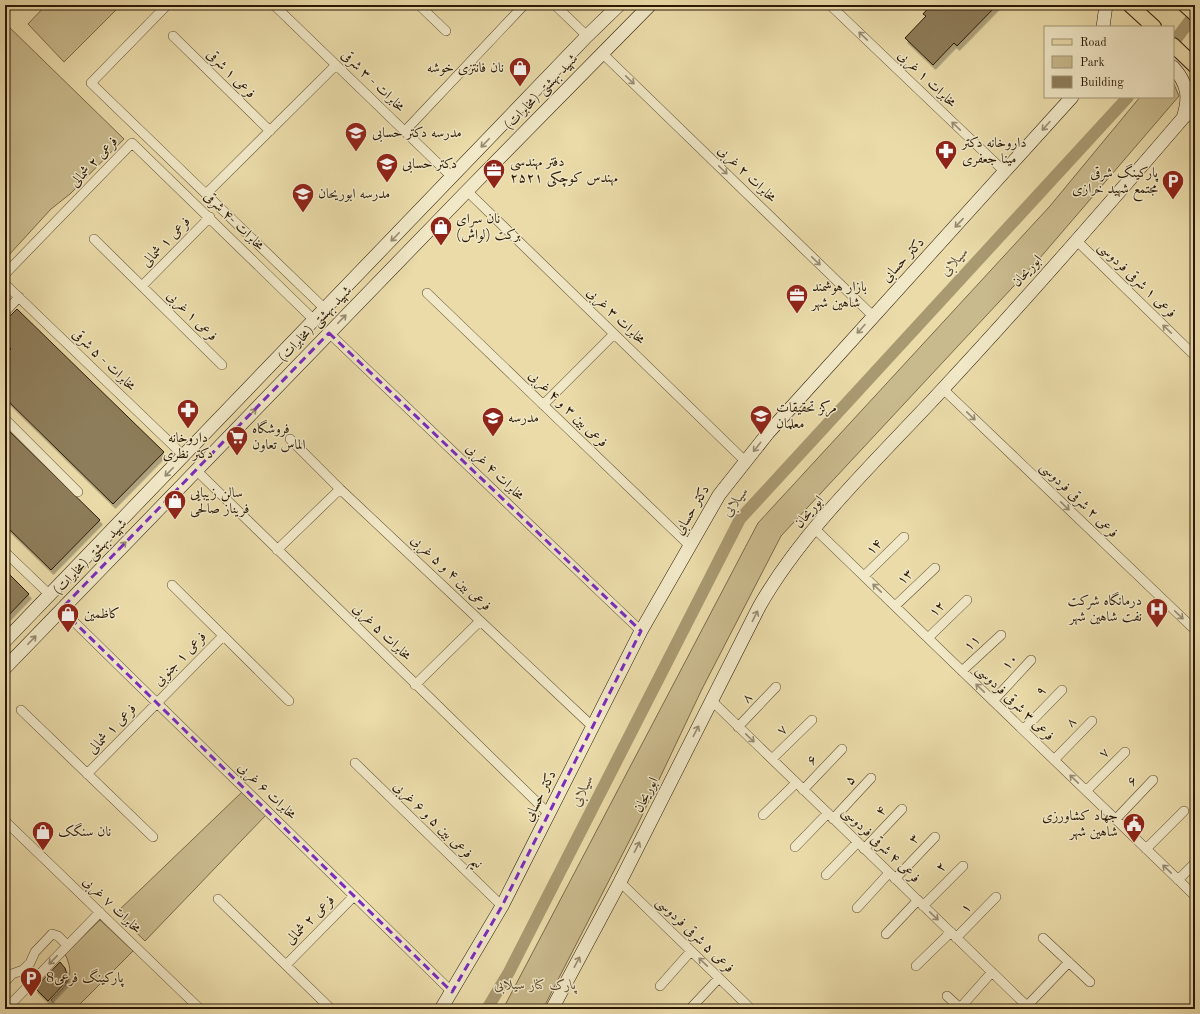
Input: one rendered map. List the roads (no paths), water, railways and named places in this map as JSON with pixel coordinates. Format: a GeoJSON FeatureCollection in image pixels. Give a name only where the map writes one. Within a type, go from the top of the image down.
{"type":"FeatureCollection","features":[{"type":"Feature","properties":{"kind":"main road","name":"شهید بهشتی (مخابرات)"},"geometry":{"type":"LineString","coordinates":[[5,641],[619,5]]}},
{"type":"Feature","properties":{"kind":"main road","name":"شهید بهشتی (مخابرات)"},"geometry":{"type":"LineString","coordinates":[[5,668],[329,333],[650,5]]}},
{"type":"Feature","properties":{"kind":"main road"},"geometry":{"type":"LineString","coordinates":[[1103,26],[1106,5]]}},
{"type":"Feature","properties":{"kind":"main road"},"geometry":{"type":"LineString","coordinates":[[1130,5],[1153,26]]}},
{"type":"Feature","properties":{"kind":"main road"},"geometry":{"type":"LineString","coordinates":[[1185,5],[1195,14]]}},
{"type":"Feature","properties":{"kind":"main road"},"geometry":{"type":"LineString","coordinates":[[1174,46],[1195,66]]}},
{"type":"Feature","properties":{"kind":"main road"},"geometry":{"type":"LineString","coordinates":[[1174,69],[1179,74],[1186,90],[1188,103],[1184,118]]}},
{"type":"Feature","properties":{"kind":"main road","name":"دکتر حسابی"},"geometry":{"type":"LineString","coordinates":[[441,1009],[502,906],[641,631],[719,495],[768,433],[1071,98]]}},
{"type":"Feature","properties":{"kind":"main road","name":"ابوریحان"},"geometry":{"type":"LineString","coordinates":[[552,1009],[620,882],[770,588],[840,499],[943,389],[1195,107]]}},
{"type":"Feature","properties":{"kind":"main road"},"geometry":{"type":"LineString","coordinates":[[131,511],[144,524]]}},
{"type":"Feature","properties":{"kind":"street"},"geometry":{"type":"LineString","coordinates":[[167,5],[91,82],[325,309]]}},
{"type":"Feature","properties":{"kind":"street","name":"مخابرات - ۳ شرقی"},"geometry":{"type":"LineString","coordinates":[[274,5],[452,177]]}},
{"type":"Feature","properties":{"kind":"street"},"geometry":{"type":"LineString","coordinates":[[419,5],[446,31]]}},
{"type":"Feature","properties":{"kind":"street"},"geometry":{"type":"LineString","coordinates":[[405,131],[524,5]]}},
{"type":"Feature","properties":{"kind":"street"},"geometry":{"type":"LineString","coordinates":[[555,5],[588,36]]}},
{"type":"Feature","properties":{"kind":"street","name":"مخابرات ۱ غربی"},"geometry":{"type":"LineString","coordinates":[[830,5],[1005,172]]}},
{"type":"Feature","properties":{"kind":"street","name":"فرعی ۱ شرقی"},"geometry":{"type":"LineString","coordinates":[[173,36],[270,131]]}},
{"type":"Feature","properties":{"kind":"street","name":"مخابرات ۲ غربی"},"geometry":{"type":"LineString","coordinates":[[602,53],[873,316]]}},
{"type":"Feature","properties":{"kind":"street"},"geometry":{"type":"LineString","coordinates":[[206,194],[336,65]]}},
{"type":"Feature","properties":{"kind":"street","name":"فرعی ۲ شمالی"},"geometry":{"type":"LineString","coordinates":[[5,274],[77,202],[132,143]]}},
{"type":"Feature","properties":{"kind":"street","name":"مخابرات -۴ شرقی"},"geometry":{"type":"LineString","coordinates":[[132,143],[210,217],[314,320]]}},
{"type":"Feature","properties":{"kind":"street","name":"مخابرات ۳ غربی"},"geometry":{"type":"LineString","coordinates":[[468,191],[745,462]]}},
{"type":"Feature","properties":{"kind":"street","name":"فرعی ۱ شمالی"},"geometry":{"type":"LineString","coordinates":[[142,286],[210,217]]}},
{"type":"Feature","properties":{"kind":"street"},"geometry":{"type":"LineString","coordinates":[[94,239],[142,286]]}},
{"type":"Feature","properties":{"kind":"street","name":"فرعی ۱ شرقی فردوسی"},"geometry":{"type":"LineString","coordinates":[[1076,241],[1195,356]]}},
{"type":"Feature","properties":{"kind":"street","name":"مخابرات - ۵ شرقی"},"geometry":{"type":"LineString","coordinates":[[5,284],[184,456]]}},
{"type":"Feature","properties":{"kind":"street","name":"فرعی ۱ غربی"},"geometry":{"type":"LineString","coordinates":[[142,286],[222,365]]}},
{"type":"Feature","properties":{"kind":"street","name":"فرعی بین ۳ و ۴ غربی"},"geometry":{"type":"LineString","coordinates":[[427,293],[690,546]]}},
{"type":"Feature","properties":{"kind":"street"},"geometry":{"type":"LineString","coordinates":[[5,312],[19,298]]}},
{"type":"Feature","properties":{"kind":"street","name":"مخابرات ۴ غربی"},"geometry":{"type":"LineString","coordinates":[[329,333],[641,631]]}},
{"type":"Feature","properties":{"kind":"street"},"geometry":{"type":"LineString","coordinates":[[543,405],[614,334]]}},
{"type":"Feature","properties":{"kind":"street","name":"فرعی ۲ شرقی فردوسی"},"geometry":{"type":"LineString","coordinates":[[943,389],[1195,630]]}},
{"type":"Feature","properties":{"kind":"street"},"geometry":{"type":"LineString","coordinates":[[5,419],[78,492]]}},
{"type":"Feature","properties":{"kind":"street","name":"فرعی بین ۴ و ۵ غربی"},"geometry":{"type":"LineString","coordinates":[[290,439],[340,489],[593,726]]}},
{"type":"Feature","properties":{"kind":"street","name":"مخابرات ۵ غربی"},"geometry":{"type":"LineString","coordinates":[[196,470],[549,814]]}},
{"type":"Feature","properties":{"kind":"street"},"geometry":{"type":"LineString","coordinates":[[277,550],[340,489]]}},
{"type":"Feature","properties":{"kind":"street","name":"فرعی ۳ شرقی فردوسی"},"geometry":{"type":"LineString","coordinates":[[815,529],[1195,896]]}},
{"type":"Feature","properties":{"kind":"street","name":"۱۴"},"geometry":{"type":"LineString","coordinates":[[864,576],[904,537]]}},
{"type":"Feature","properties":{"kind":"street"},"geometry":{"type":"LineString","coordinates":[[5,552],[50,595]]}},
{"type":"Feature","properties":{"kind":"street","name":"۱۳"},"geometry":{"type":"LineString","coordinates":[[895,606],[935,568]]}},
{"type":"Feature","properties":{"kind":"street"},"geometry":{"type":"LineString","coordinates":[[172,585],[289,701]]}},
{"type":"Feature","properties":{"kind":"street","name":"۱۲"},"geometry":{"type":"LineString","coordinates":[[928,638],[967,600]]}},
{"type":"Feature","properties":{"kind":"street","name":"مخابرات ۶ غربی"},"geometry":{"type":"LineString","coordinates":[[61,609],[452,992]]}},
{"type":"Feature","properties":{"kind":"street"},"geometry":{"type":"LineString","coordinates":[[415,685],[480,620]]}},
{"type":"Feature","properties":{"kind":"street","name":"۱۱"},"geometry":{"type":"LineString","coordinates":[[962,671],[1001,635]]}},
{"type":"Feature","properties":{"kind":"street","name":"فرعی ۱ جنوبی"},"geometry":{"type":"LineString","coordinates":[[157,703],[223,636]]}},
{"type":"Feature","properties":{"kind":"street","name":"۱۰"},"geometry":{"type":"LineString","coordinates":[[993,701],[1031,660]]}},
{"type":"Feature","properties":{"kind":"street","name":"۸"},"geometry":{"type":"LineString","coordinates":[[738,727],[776,687]]}},
{"type":"Feature","properties":{"kind":"street","name":"۹"},"geometry":{"type":"LineString","coordinates":[[1023,730],[1062,690]]}},
{"type":"Feature","properties":{"kind":"street","name":"فرعی ۴ شرقی فردوسی"},"geometry":{"type":"LineString","coordinates":[[712,701],[1029,1008]]}},
{"type":"Feature","properties":{"kind":"street","name":"فرعی ۱ شمالی"},"geometry":{"type":"LineString","coordinates":[[87,774],[157,703]]}},
{"type":"Feature","properties":{"kind":"street"},"geometry":{"type":"LineString","coordinates":[[21,710],[153,837]]}},
{"type":"Feature","properties":{"kind":"street","name":"۷"},"geometry":{"type":"LineString","coordinates":[[772,759],[812,720]]}},
{"type":"Feature","properties":{"kind":"street","name":"۸"},"geometry":{"type":"LineString","coordinates":[[1054,760],[1092,721]]}},
{"type":"Feature","properties":{"kind":"street","name":"۶"},"geometry":{"type":"LineString","coordinates":[[803,790],[842,749]]}},
{"type":"Feature","properties":{"kind":"street","name":"۷"},"geometry":{"type":"LineString","coordinates":[[1086,791],[1125,752]]}},
{"type":"Feature","properties":{"kind":"street","name":"نیم فرعی بین ۵ و ۶ غربی"},"geometry":{"type":"LineString","coordinates":[[355,763],[502,906]]}},
{"type":"Feature","properties":{"kind":"street","name":"۵"},"geometry":{"type":"LineString","coordinates":[[795,847],[831,816],[871,778]]}},
{"type":"Feature","properties":{"kind":"street","name":"۶"},"geometry":{"type":"LineString","coordinates":[[1116,819],[1152,780]]}},
{"type":"Feature","properties":{"kind":"street"},"geometry":{"type":"LineString","coordinates":[[762,815],[796,783]]}},
{"type":"Feature","properties":{"kind":"street","name":"۴"},"geometry":{"type":"LineString","coordinates":[[826,875],[902,809]]}},
{"type":"Feature","properties":{"kind":"street"},"geometry":{"type":"LineString","coordinates":[[1146,849],[1184,811]]}},
{"type":"Feature","properties":{"kind":"street","name":"مخابرات ۷ غربی"},"geometry":{"type":"LineString","coordinates":[[5,821],[200,1009]]}},
{"type":"Feature","properties":{"kind":"street","name":"۳"},"geometry":{"type":"LineString","coordinates":[[857,908],[935,837]]}},
{"type":"Feature","properties":{"kind":"street"},"geometry":{"type":"LineString","coordinates":[[1178,880],[1195,863]]}},
{"type":"Feature","properties":{"kind":"street","name":"۲"},"geometry":{"type":"LineString","coordinates":[[886,934],[963,866]]}},
{"type":"Feature","properties":{"kind":"street","name":"فرعی ۵ شرقی فردوسی"},"geometry":{"type":"LineString","coordinates":[[620,882],[751,1009]]}},
{"type":"Feature","properties":{"kind":"street","name":"فرعی ۲ شمالی"},"geometry":{"type":"LineString","coordinates":[[286,965],[354,896]]}},
{"type":"Feature","properties":{"kind":"street","name":"۱"},"geometry":{"type":"LineString","coordinates":[[916,966],[954,935],[996,897]]}},
{"type":"Feature","properties":{"kind":"street"},"geometry":{"type":"LineString","coordinates":[[218,899],[331,1009]]}},
{"type":"Feature","properties":{"kind":"street"},"geometry":{"type":"LineString","coordinates":[[6,1009],[100,912]]}},
{"type":"Feature","properties":{"kind":"street"},"geometry":{"type":"LineString","coordinates":[[5,982],[12,974],[23,970],[30,963],[34,952],[52,934],[58,936],[67,946]]}},
{"type":"Feature","properties":{"kind":"street"},"geometry":{"type":"LineString","coordinates":[[1043,938],[1090,982]]}},
{"type":"Feature","properties":{"kind":"street"},"geometry":{"type":"LineString","coordinates":[[660,986],[691,951]]}},
{"type":"Feature","properties":{"kind":"street"},"geometry":{"type":"LineString","coordinates":[[1029,1008],[1069,962]]}},
{"type":"Feature","properties":{"kind":"street"},"geometry":{"type":"LineString","coordinates":[[947,996],[960,1008],[992,972]]}},
{"type":"Feature","properties":{"kind":"street"},"geometry":{"type":"LineString","coordinates":[[690,1009],[719,978]]}},
{"type":"Feature","properties":{"kind":"waterway","name":"سیلابی"},"geometry":{"type":"LineString","coordinates":[[1174,42],[1195,14]]}},
{"type":"Feature","properties":{"kind":"waterway","name":"سیلابی"},"geometry":{"type":"LineString","coordinates":[[487,1009],[509,972],[740,519],[1127,98]]}},
{"type":"Feature","properties":{"kind":"place","name":"نان فانتزی خوشه"},"geometry":{"type":"Point","coordinates":[520,88]}},
{"type":"Feature","properties":{"kind":"place","name":"مدرسه دکتر حسابی"},"geometry":{"type":"Point","coordinates":[356,152]}},
{"type":"Feature","properties":{"kind":"place","name":"داروخانه دکتر مینا جعفری"},"geometry":{"type":"Point","coordinates":[946,170]}},
{"type":"Feature","properties":{"kind":"place","name":"دکتر حسابی"},"geometry":{"type":"Point","coordinates":[387,184]}},
{"type":"Feature","properties":{"kind":"place","name":"دفتر مهندسی ۲۵۲۱ مهندس کوچکی"},"geometry":{"type":"Point","coordinates":[494,190]}},
{"type":"Feature","properties":{"kind":"place","name":"پارکینگ شرقی مجتمع شهید خرازی"},"geometry":{"type":"Point","coordinates":[1173,200]}},
{"type":"Feature","properties":{"kind":"place","name":"مدرسه ابوریحان"},"geometry":{"type":"Point","coordinates":[303,214]}},
{"type":"Feature","properties":{"kind":"place","name":"نان سرای برکت (لواش)"},"geometry":{"type":"Point","coordinates":[441,246]}},
{"type":"Feature","properties":{"kind":"place","name":"بازار هوشمند شاهین شهر"},"geometry":{"type":"Point","coordinates":[797,314]}},
{"type":"Feature","properties":{"kind":"place","name":"داروخانه دکتر نظری"},"geometry":{"type":"Point","coordinates":[188,430]}},
{"type":"Feature","properties":{"kind":"place","name":"مرکز تحقیقات معلمان"},"geometry":{"type":"Point","coordinates":[761,436]}},
{"type":"Feature","properties":{"kind":"place","name":"مدرسه"},"geometry":{"type":"Point","coordinates":[493,438]}},
{"type":"Feature","properties":{"kind":"place","name":"فروشگاه الماس تعاون"},"geometry":{"type":"Point","coordinates":[237,456]}},
{"type":"Feature","properties":{"kind":"place","name":"سالن زیبایی فریناز صالحی"},"geometry":{"type":"Point","coordinates":[175,520]}},
{"type":"Feature","properties":{"kind":"place","name":"درمانگاه شرکت نفت شاهین شهر"},"geometry":{"type":"Point","coordinates":[1157,628]}},
{"type":"Feature","properties":{"kind":"place","name":"کاظمین"},"geometry":{"type":"Point","coordinates":[68,634]}},
{"type":"Feature","properties":{"kind":"place","name":"جهاد کشاورزی شاهین شهر"},"geometry":{"type":"Point","coordinates":[1134,844]}},
{"type":"Feature","properties":{"kind":"place","name":"نان سنگک"},"geometry":{"type":"Point","coordinates":[43,852]}},
{"type":"Feature","properties":{"kind":"place","name":"پارکینگ فرعی8"},"geometry":{"type":"Point","coordinates":[31,998]}},
{"type":"Feature","properties":{"kind":"park label","name":"پارک کنار سیلابی"},"geometry":{"type":"Point","coordinates":[535,985]}}]}
